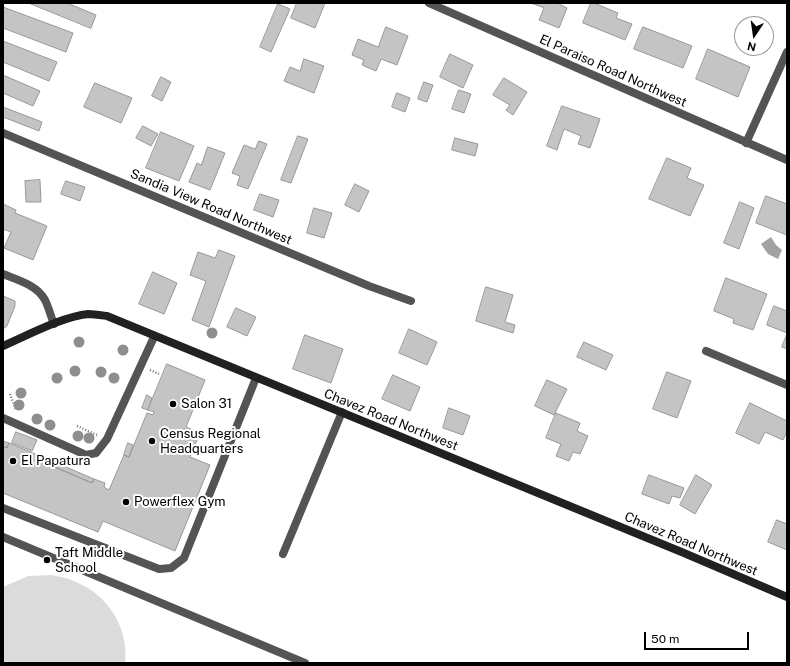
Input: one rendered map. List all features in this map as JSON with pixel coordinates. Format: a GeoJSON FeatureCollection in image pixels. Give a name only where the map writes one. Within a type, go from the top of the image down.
{"type":"FeatureCollection","features":[{"type":"Feature","properties":{"kind":"street","name":"El Paraiso Road Northwest"},"geometry":{"type":"LineString","coordinates":[[429,3],[787,160]]}},
{"type":"Feature","properties":{"kind":"street"},"geometry":{"type":"LineString","coordinates":[[746,143],[787,52]]}},
{"type":"Feature","properties":{"kind":"street","name":"Sandia View Road Northwest"},"geometry":{"type":"LineString","coordinates":[[3,133],[361,283],[411,301]]}},
{"type":"Feature","properties":{"kind":"street"},"geometry":{"type":"LineString","coordinates":[[3,274],[25,283],[40,293],[45,300],[54,324]]}},
{"type":"Feature","properties":{"kind":"street","name":"Chavez Road Northwest"},"geometry":{"type":"LineString","coordinates":[[3,346],[54,324],[80,316],[98,315],[116,320],[154,337],[342,412],[684,553],[787,597]]}},
{"type":"Feature","properties":{"kind":"street"},"geometry":{"type":"LineString","coordinates":[[3,418],[86,455],[96,453],[107,439],[154,337]]}},
{"type":"Feature","properties":{"kind":"street"},"geometry":{"type":"LineString","coordinates":[[706,351],[787,385]]}},
{"type":"Feature","properties":{"kind":"street"},"geometry":{"type":"LineString","coordinates":[[3,508],[159,569],[171,568],[184,558],[256,378]]}},
{"type":"Feature","properties":{"kind":"street"},"geometry":{"type":"LineString","coordinates":[[283,554],[342,412]]}},
{"type":"Feature","properties":{"kind":"street"},"geometry":{"type":"LineString","coordinates":[[3,537],[305,663]]}},
{"type":"Feature","properties":{"kind":"path"},"geometry":{"type":"LineString","coordinates":[[10,394],[16,410]]}},
{"type":"Feature","properties":{"kind":"shaded area"},"geometry":{"type":"Polygon","coordinates":[[[771,237],[776,245],[782,250],[778,259],[768,254],[761,244],[771,237]]]}},
{"type":"Feature","properties":{"kind":"shaded area"},"geometry":{"type":"Polygon","coordinates":[[[52,575],[70,580],[87,588],[98,595],[107,604],[120,625],[124,637],[125,663],[3,663],[3,587],[28,576],[52,575]]]}},
{"type":"Feature","properties":{"kind":"building"},"geometry":{"type":"Polygon","coordinates":[[[29,3],[67,3],[96,15],[91,28],[29,3]]]}},
{"type":"Feature","properties":{"kind":"building"},"geometry":{"type":"Polygon","coordinates":[[[297,3],[325,3],[315,28],[291,18],[297,3]]]}},
{"type":"Feature","properties":{"kind":"building"},"geometry":{"type":"Polygon","coordinates":[[[531,3],[559,3],[567,8],[559,28],[539,20],[544,8],[531,3]]]}},
{"type":"Feature","properties":{"kind":"building"},"geometry":{"type":"Polygon","coordinates":[[[591,3],[618,13],[616,18],[632,24],[625,40],[583,23],[591,3]]]}},
{"type":"Feature","properties":{"kind":"building"},"geometry":{"type":"Polygon","coordinates":[[[278,4],[290,9],[271,52],[260,47],[278,4]]]}},
{"type":"Feature","properties":{"kind":"building"},"geometry":{"type":"Polygon","coordinates":[[[3,7],[73,33],[66,52],[3,28],[3,7]]]}},
{"type":"Feature","properties":{"kind":"building"},"geometry":{"type":"Polygon","coordinates":[[[386,27],[408,36],[397,65],[381,59],[376,71],[362,65],[364,60],[352,55],[358,39],[378,47],[386,27]]]}},
{"type":"Feature","properties":{"kind":"building"},"geometry":{"type":"Polygon","coordinates":[[[643,27],[692,46],[683,68],[634,49],[643,27]]]}},
{"type":"Feature","properties":{"kind":"building"},"geometry":{"type":"Polygon","coordinates":[[[3,41],[57,62],[49,81],[3,62],[3,41]]]}},
{"type":"Feature","properties":{"kind":"building"},"geometry":{"type":"Polygon","coordinates":[[[708,49],[750,67],[738,97],[696,79],[708,49]]]}},
{"type":"Feature","properties":{"kind":"building"},"geometry":{"type":"Polygon","coordinates":[[[450,54],[473,65],[463,88],[440,77],[450,54]]]}},
{"type":"Feature","properties":{"kind":"building"},"geometry":{"type":"Polygon","coordinates":[[[304,59],[324,66],[314,93],[284,81],[290,67],[300,71],[304,59]]]}},
{"type":"Feature","properties":{"kind":"building"},"geometry":{"type":"Polygon","coordinates":[[[3,75],[40,91],[33,106],[3,93],[3,75]]]}},
{"type":"Feature","properties":{"kind":"building"},"geometry":{"type":"Polygon","coordinates":[[[161,77],[171,82],[162,101],[152,96],[161,77]]]}},
{"type":"Feature","properties":{"kind":"building"},"geometry":{"type":"Polygon","coordinates":[[[504,78],[527,92],[513,115],[506,110],[510,105],[493,95],[504,78]]]}},
{"type":"Feature","properties":{"kind":"building"},"geometry":{"type":"Polygon","coordinates":[[[424,82],[433,85],[427,102],[418,99],[424,82]]]}},
{"type":"Feature","properties":{"kind":"building"},"geometry":{"type":"Polygon","coordinates":[[[95,83],[132,98],[121,123],[84,107],[95,83]]]}},
{"type":"Feature","properties":{"kind":"building"},"geometry":{"type":"Polygon","coordinates":[[[459,90],[471,94],[464,113],[452,109],[459,90]]]}},
{"type":"Feature","properties":{"kind":"building"},"geometry":{"type":"Polygon","coordinates":[[[397,93],[410,98],[405,112],[392,107],[397,93]]]}},
{"type":"Feature","properties":{"kind":"building"},"geometry":{"type":"Polygon","coordinates":[[[562,106],[600,119],[590,148],[578,144],[581,136],[564,129],[557,150],[547,146],[562,106]]]}},
{"type":"Feature","properties":{"kind":"building"},"geometry":{"type":"Polygon","coordinates":[[[3,107],[42,122],[39,131],[3,117],[3,107]]]}},
{"type":"Feature","properties":{"kind":"building"},"geometry":{"type":"Polygon","coordinates":[[[143,126],[158,134],[151,146],[136,138],[143,126]]]}},
{"type":"Feature","properties":{"kind":"building"},"geometry":{"type":"Polygon","coordinates":[[[161,132],[194,146],[179,181],[146,168],[161,132]]]}},
{"type":"Feature","properties":{"kind":"building"},"geometry":{"type":"Polygon","coordinates":[[[298,136],[308,139],[291,183],[281,180],[298,136]]]}},
{"type":"Feature","properties":{"kind":"building"},"geometry":{"type":"Polygon","coordinates":[[[455,138],[478,144],[475,156],[452,150],[455,138]]]}},
{"type":"Feature","properties":{"kind":"building"},"geometry":{"type":"Polygon","coordinates":[[[259,141],[267,144],[248,189],[237,185],[240,176],[232,173],[244,145],[255,149],[259,141]]]}},
{"type":"Feature","properties":{"kind":"building"},"geometry":{"type":"Polygon","coordinates":[[[208,147],[225,153],[210,190],[189,182],[197,163],[201,165],[208,147]]]}},
{"type":"Feature","properties":{"kind":"building"},"geometry":{"type":"Polygon","coordinates":[[[667,158],[691,168],[687,178],[704,185],[690,216],[649,199],[667,158]]]}},
{"type":"Feature","properties":{"kind":"building"},"geometry":{"type":"Polygon","coordinates":[[[40,180],[41,202],[26,202],[25,181],[40,180]]]}},
{"type":"Feature","properties":{"kind":"building"},"geometry":{"type":"Polygon","coordinates":[[[66,181],[85,187],[80,201],[61,194],[66,181]]]}},
{"type":"Feature","properties":{"kind":"building"},"geometry":{"type":"Polygon","coordinates":[[[355,184],[369,191],[359,212],[345,205],[355,184]]]}},
{"type":"Feature","properties":{"kind":"building"},"geometry":{"type":"Polygon","coordinates":[[[260,194],[279,200],[273,217],[254,210],[260,194]]]}},
{"type":"Feature","properties":{"kind":"building"},"geometry":{"type":"Polygon","coordinates":[[[766,196],[787,204],[787,235],[756,223],[766,196]]]}},
{"type":"Feature","properties":{"kind":"building"},"geometry":{"type":"Polygon","coordinates":[[[740,202],[754,208],[739,249],[724,243],[740,202]]]}},
{"type":"Feature","properties":{"kind":"building"},"geometry":{"type":"Polygon","coordinates":[[[3,204],[16,210],[15,213],[47,226],[33,260],[4,248],[11,232],[3,229],[3,204]]]}},
{"type":"Feature","properties":{"kind":"building"},"geometry":{"type":"Polygon","coordinates":[[[314,208],[332,213],[324,238],[307,233],[314,208]]]}},
{"type":"Feature","properties":{"kind":"building"},"geometry":{"type":"Polygon","coordinates":[[[219,250],[235,256],[209,327],[192,320],[206,281],[190,275],[198,252],[215,258],[219,250]]]}},
{"type":"Feature","properties":{"kind":"building"},"geometry":{"type":"Polygon","coordinates":[[[153,272],[177,283],[164,314],[139,304],[153,272]]]}},
{"type":"Feature","properties":{"kind":"building"},"geometry":{"type":"Polygon","coordinates":[[[726,278],[767,294],[753,330],[733,323],[734,319],[714,311],[726,278]]]}},
{"type":"Feature","properties":{"kind":"building"},"geometry":{"type":"Polygon","coordinates":[[[486,287],[513,295],[505,322],[515,325],[513,333],[476,321],[486,287]]]}},
{"type":"Feature","properties":{"kind":"building"},"geometry":{"type":"Polygon","coordinates":[[[3,296],[15,301],[15,306],[7,326],[3,329],[3,296]]]}},
{"type":"Feature","properties":{"kind":"building"},"geometry":{"type":"Polygon","coordinates":[[[774,306],[787,311],[787,333],[767,325],[774,306]]]}},
{"type":"Feature","properties":{"kind":"building"},"geometry":{"type":"Polygon","coordinates":[[[236,308],[256,317],[247,336],[227,327],[236,308]]]}},
{"type":"Feature","properties":{"kind":"building"},"geometry":{"type":"Polygon","coordinates":[[[409,329],[437,342],[427,365],[399,353],[409,329]]]}},
{"type":"Feature","properties":{"kind":"building"},"geometry":{"type":"Polygon","coordinates":[[[787,334],[787,349],[782,347],[787,334]]]}},
{"type":"Feature","properties":{"kind":"building"},"geometry":{"type":"Polygon","coordinates":[[[305,335],[343,349],[331,383],[293,369],[305,335]]]}},
{"type":"Feature","properties":{"kind":"building"},"geometry":{"type":"Polygon","coordinates":[[[584,342],[613,355],[606,370],[577,357],[584,342]]]}},
{"type":"Feature","properties":{"kind":"building"},"geometry":{"type":"Polygon","coordinates":[[[167,364],[205,380],[186,427],[200,433],[190,457],[210,465],[175,551],[103,521],[98,532],[3,493],[3,446],[7,448],[9,443],[52,461],[50,465],[92,483],[94,479],[105,483],[104,487],[109,490],[124,455],[129,457],[147,413],[153,415],[154,412],[148,410],[167,364]]]}},
{"type":"Feature","properties":{"kind":"building"},"geometry":{"type":"Polygon","coordinates":[[[667,372],[691,381],[677,418],[653,409],[667,372]]]}},
{"type":"Feature","properties":{"kind":"building"},"geometry":{"type":"Polygon","coordinates":[[[393,375],[420,387],[410,411],[382,399],[393,375]]]}},
{"type":"Feature","properties":{"kind":"building"},"geometry":{"type":"Polygon","coordinates":[[[547,380],[567,389],[554,415],[535,406],[547,380]]]}},
{"type":"Feature","properties":{"kind":"building"},"geometry":{"type":"Polygon","coordinates":[[[147,395],[152,398],[148,410],[142,408],[147,395]]]}},
{"type":"Feature","properties":{"kind":"building"},"geometry":{"type":"Polygon","coordinates":[[[750,403],[787,421],[787,431],[783,440],[765,432],[759,444],[736,433],[750,403]]]}},
{"type":"Feature","properties":{"kind":"building"},"geometry":{"type":"Polygon","coordinates":[[[449,408],[470,416],[463,435],[443,428],[449,408]]]}},
{"type":"Feature","properties":{"kind":"building"},"geometry":{"type":"Polygon","coordinates":[[[556,413],[580,423],[577,431],[588,436],[580,454],[573,452],[569,461],[556,456],[561,444],[546,438],[556,413]]]}},
{"type":"Feature","properties":{"kind":"building"},"geometry":{"type":"Polygon","coordinates":[[[16,432],[37,440],[32,451],[12,443],[16,432]]]}},
{"type":"Feature","properties":{"kind":"building"},"geometry":{"type":"Polygon","coordinates":[[[3,441],[9,443],[7,448],[3,446],[3,441]]]}},
{"type":"Feature","properties":{"kind":"building"},"geometry":{"type":"Polygon","coordinates":[[[128,443],[133,445],[129,457],[124,455],[128,443]]]}},
{"type":"Feature","properties":{"kind":"building"},"geometry":{"type":"Polygon","coordinates":[[[52,461],[94,479],[92,483],[50,465],[52,461]]]}},
{"type":"Feature","properties":{"kind":"building"},"geometry":{"type":"Polygon","coordinates":[[[649,475],[684,488],[680,498],[672,496],[669,504],[642,494],[649,475]]]}},
{"type":"Feature","properties":{"kind":"building"},"geometry":{"type":"Polygon","coordinates":[[[696,475],[712,485],[695,514],[680,505],[696,475]]]}},
{"type":"Feature","properties":{"kind":"building"},"geometry":{"type":"Polygon","coordinates":[[[777,520],[787,524],[787,550],[768,542],[777,520]]]}},
{"type":"Feature","properties":{"kind":"place","name":"Salon 31"},"geometry":{"type":"Point","coordinates":[173,404]}},
{"type":"Feature","properties":{"kind":"place","name":"Census Regional Headquarters"},"geometry":{"type":"Point","coordinates":[152,441]}},
{"type":"Feature","properties":{"kind":"place","name":"El Papatura"},"geometry":{"type":"Point","coordinates":[13,461]}},
{"type":"Feature","properties":{"kind":"place","name":"Powerflex Gym"},"geometry":{"type":"Point","coordinates":[126,502]}},
{"type":"Feature","properties":{"kind":"place","name":"Taft Middle School"},"geometry":{"type":"Point","coordinates":[47,560]}}]}
